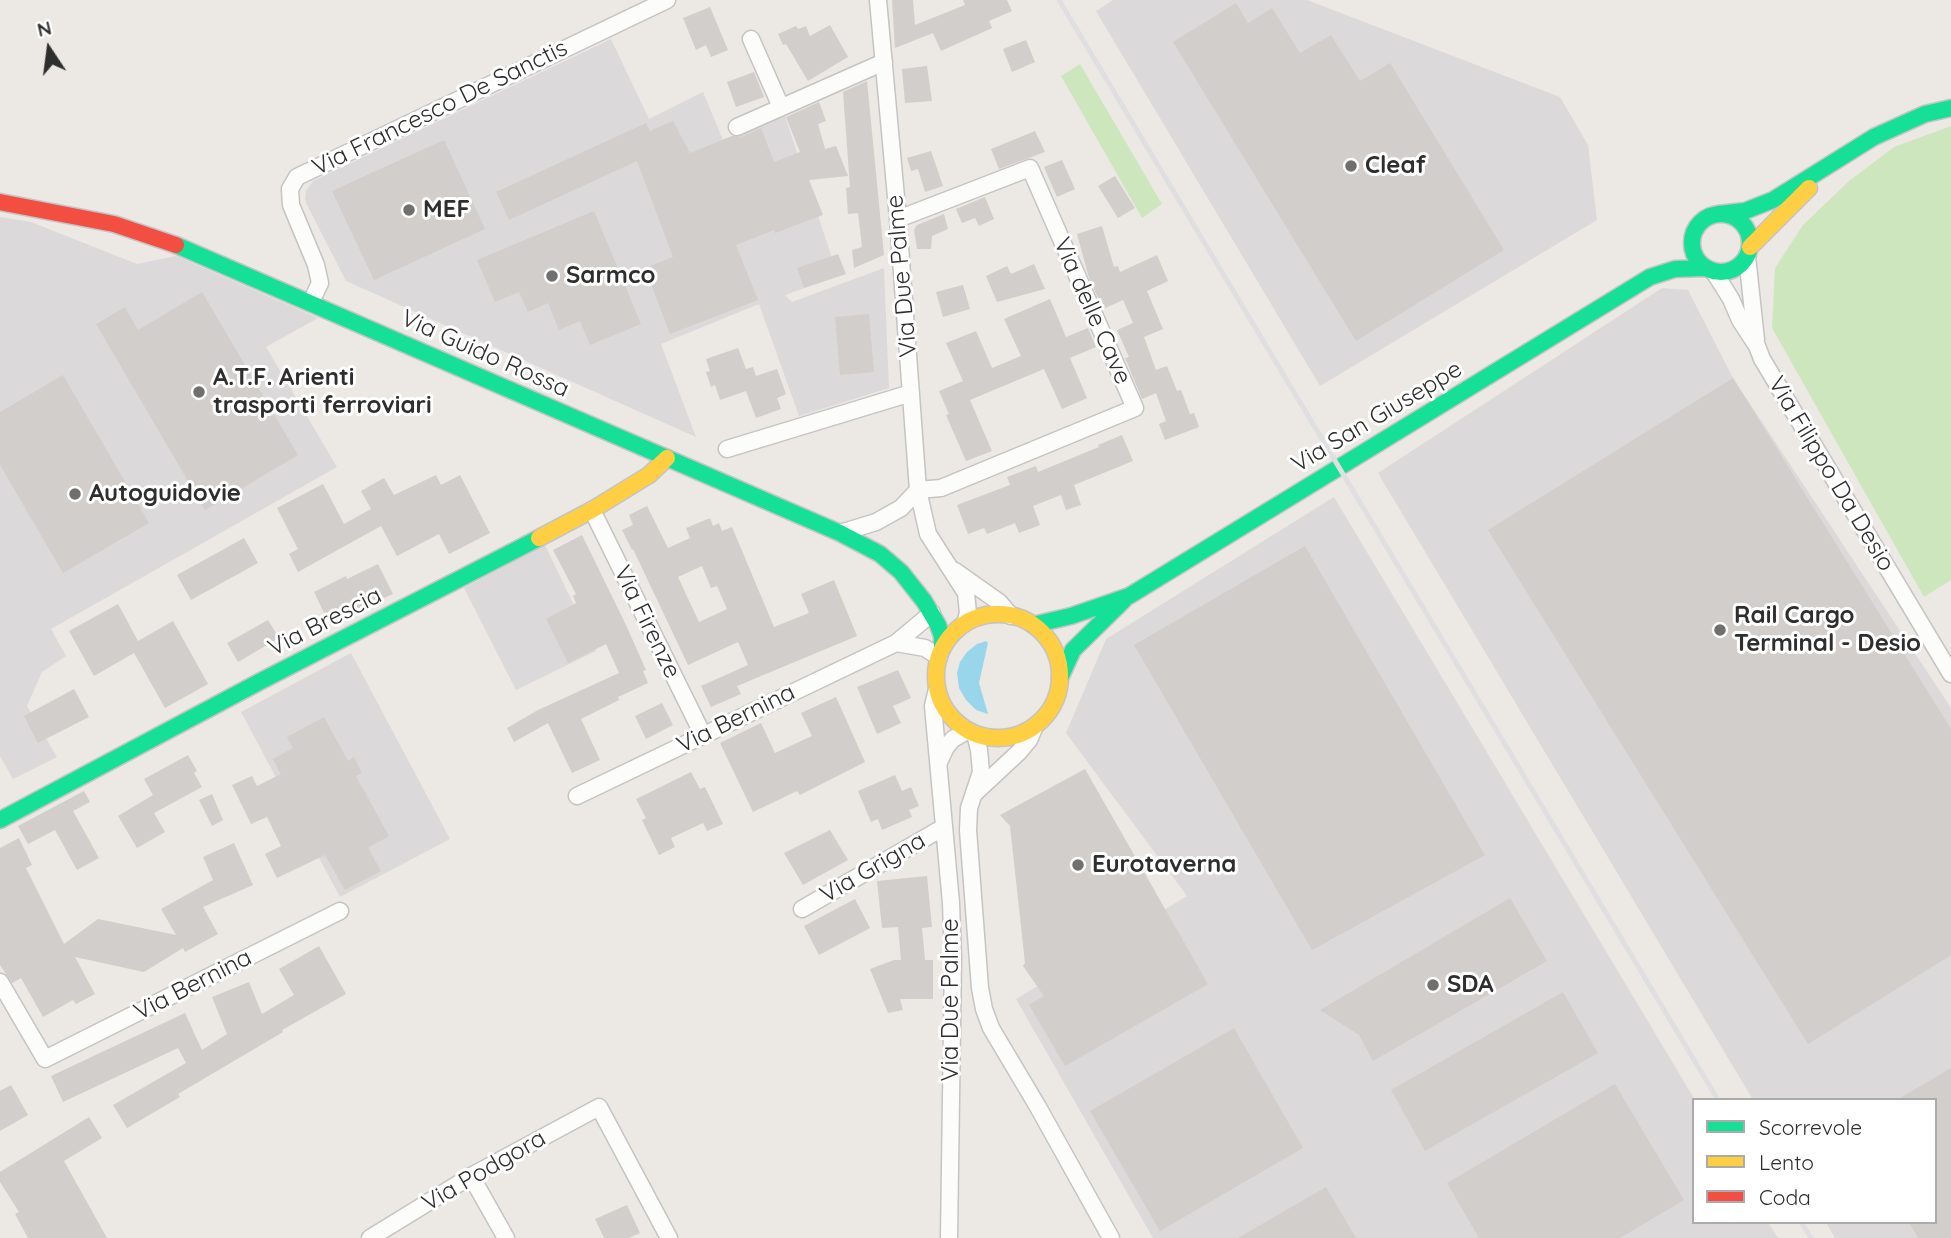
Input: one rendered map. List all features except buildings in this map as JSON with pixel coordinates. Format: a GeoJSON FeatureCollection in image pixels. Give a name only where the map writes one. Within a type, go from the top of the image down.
{"type":"FeatureCollection","features":[{"type":"Feature","properties":{"kind":"street","name":"Via Due Palme"},"geometry":{"type":"LineString","coordinates":[[878,0],[898,219],[918,490],[928,534],[966,593],[968,613],[964,624]]}},
{"type":"Feature","properties":{"kind":"street","name":"Via Francesco De Sanctis"},"geometry":{"type":"LineString","coordinates":[[311,302],[320,283],[316,265],[291,205],[290,189],[297,177],[664,1]]}},
{"type":"Feature","properties":{"kind":"street"},"geometry":{"type":"LineString","coordinates":[[751,39],[781,107]]}},
{"type":"Feature","properties":{"kind":"street"},"geometry":{"type":"LineString","coordinates":[[737,127],[884,62]]}},
{"type":"Feature","properties":{"kind":"street"},"geometry":{"type":"LineString","coordinates":[[1757,345],[1740,320],[1723,285],[1697,261],[1691,242],[1699,223],[1718,214],[1745,211],[1773,200],[1874,137],[1925,114],[1951,108]]}},
{"type":"Feature","properties":{"kind":"street"},"geometry":{"type":"LineString","coordinates":[[1709,270],[1723,272],[1733,270],[1741,264],[1748,252],[1836,161]]}},
{"type":"Feature","properties":{"kind":"street","name":"Via delle Cave"},"geometry":{"type":"LineString","coordinates":[[898,219],[1030,168],[1135,408],[941,488],[918,490]]}},
{"type":"Feature","properties":{"kind":"street","name":"Via Guido Rossa"},"geometry":{"type":"LineString","coordinates":[[0,202],[114,224],[183,247],[840,533],[880,554],[912,584],[928,607],[942,636],[941,652]]}},
{"type":"Feature","properties":{"kind":"street"},"geometry":{"type":"LineString","coordinates":[[1718,214],[1735,218],[1742,223],[1749,238],[1757,345]]}},
{"type":"Feature","properties":{"kind":"street","name":"Via San Giuseppe"},"geometry":{"type":"LineString","coordinates":[[1650,277],[1699,223]]}},
{"type":"Feature","properties":{"kind":"street","name":"Via San Giuseppe"},"geometry":{"type":"LineString","coordinates":[[1033,625],[1071,616],[1129,596],[1650,277],[1675,269],[1709,270]]}},
{"type":"Feature","properties":{"kind":"street","name":"Via Filippo Da Desio"},"geometry":{"type":"LineString","coordinates":[[1757,345],[1762,359],[1951,674]]}},
{"type":"Feature","properties":{"kind":"street"},"geometry":{"type":"LineString","coordinates":[[727,449],[911,393]]}},
{"type":"Feature","properties":{"kind":"street","name":"Via Brescia"},"geometry":{"type":"LineString","coordinates":[[0,820],[592,510],[649,475],[667,458]]}},
{"type":"Feature","properties":{"kind":"street"},"geometry":{"type":"LineString","coordinates":[[840,533],[876,522],[901,508],[918,490]]}},
{"type":"Feature","properties":{"kind":"street","name":"Via Firenze"},"geometry":{"type":"LineString","coordinates":[[592,510],[703,735]]}},
{"type":"Feature","properties":{"kind":"street","name":"Via Due Palme"},"geometry":{"type":"LineString","coordinates":[[947,566],[999,602],[1011,616]]}},
{"type":"Feature","properties":{"kind":"street","name":"Via San Giuseppe"},"geometry":{"type":"LineString","coordinates":[[1060,678],[1073,650],[1129,596]]}},
{"type":"Feature","properties":{"kind":"street","name":"Via Guido Rossa"},"geometry":{"type":"LineString","coordinates":[[928,607],[964,624]]}},
{"type":"Feature","properties":{"kind":"street","name":"Via Bernina"},"geometry":{"type":"LineString","coordinates":[[577,796],[896,643],[928,607]]}},
{"type":"Feature","properties":{"kind":"street"},"geometry":{"type":"LineString","coordinates":[[1011,616],[1033,625],[1043,634],[1057,659],[1060,678],[1051,709],[1035,726],[1007,738],[991,738],[971,732],[949,715],[937,690],[936,679],[941,652],[947,640],[964,624],[979,617],[1011,616]]}},
{"type":"Feature","properties":{"kind":"street"},"geometry":{"type":"LineString","coordinates":[[896,643],[941,652]]}},
{"type":"Feature","properties":{"kind":"street","name":"Via Due Palme"},"geometry":{"type":"LineString","coordinates":[[937,690],[933,706],[951,903],[953,958],[948,1238]]}},
{"type":"Feature","properties":{"kind":"street"},"geometry":{"type":"LineString","coordinates":[[975,793],[1019,752],[1029,740],[1035,726]]}},
{"type":"Feature","properties":{"kind":"street"},"geometry":{"type":"LineString","coordinates":[[939,762],[953,739],[971,732]]}},
{"type":"Feature","properties":{"kind":"street"},"geometry":{"type":"LineString","coordinates":[[971,732],[979,750],[981,772],[969,808],[968,830],[980,988],[984,1009],[991,1028],[1111,1238]]}},
{"type":"Feature","properties":{"kind":"street","name":"Via Grigna"},"geometry":{"type":"LineString","coordinates":[[803,909],[944,827]]}},
{"type":"Feature","properties":{"kind":"street","name":"Via Bernina"},"geometry":{"type":"LineString","coordinates":[[0,982],[45,1059],[340,911]]}},
{"type":"Feature","properties":{"kind":"street","name":"Via Podgora"},"geometry":{"type":"LineString","coordinates":[[370,1238],[471,1176],[599,1107],[669,1238]]}},
{"type":"Feature","properties":{"kind":"street"},"geometry":{"type":"LineString","coordinates":[[471,1176],[506,1238]]}},
{"type":"Feature","properties":{"kind":"shaded area"},"geometry":{"type":"Polygon","coordinates":[[[1113,0],[1307,0],[1560,97],[1588,145],[1597,220],[1320,386],[1096,11],[1113,0]]]}},
{"type":"Feature","properties":{"kind":"shaded area"},"geometry":{"type":"Polygon","coordinates":[[[611,39],[649,119],[703,92],[723,140],[785,116],[838,276],[785,295],[792,302],[884,268],[889,388],[799,416],[759,304],[661,344],[696,437],[346,281],[306,203],[306,191],[313,181],[611,39]]]}},
{"type":"Feature","properties":{"kind":"shaded area"},"geometry":{"type":"Polygon","coordinates":[[[0,217],[31,222],[137,264],[176,256],[318,318],[266,347],[337,467],[51,629],[66,656],[42,672],[27,706],[57,757],[13,779],[0,756],[0,217]]]}},
{"type":"Feature","properties":{"kind":"shaded area","name":"Rail Cargo Terminal - Desio"},"geometry":{"type":"Polygon","coordinates":[[[1662,288],[1688,290],[1733,378],[1951,708],[1951,1238],[1835,1238],[1827,1224],[1937,1224],[1937,1098],[1752,1098],[1378,473],[1662,288]]]}},
{"type":"Feature","properties":{"kind":"shaded area"},"geometry":{"type":"Polygon","coordinates":[[[1334,497],[1694,1098],[1692,1224],[1769,1224],[1778,1238],[1153,1238],[1016,999],[1187,896],[1066,733],[1106,639],[1334,497]]]}},
{"type":"Feature","properties":{"kind":"shaded area"},"geometry":{"type":"Polygon","coordinates":[[[545,545],[596,651],[516,690],[464,588],[545,545]]]}},
{"type":"Feature","properties":{"kind":"shaded area"},"geometry":{"type":"Polygon","coordinates":[[[351,653],[450,839],[340,897],[241,712],[351,653]]]}},
{"type":"Feature","properties":{"kind":"green space"},"geometry":{"type":"Polygon","coordinates":[[[1080,64],[1162,204],[1142,218],[1061,76],[1080,64]]]}},
{"type":"Feature","properties":{"kind":"green space"},"geometry":{"type":"Polygon","coordinates":[[[1951,126],[1951,580],[1924,597],[1772,328],[1775,268],[1803,225],[1849,181],[1894,147],[1951,126]]]}},
{"type":"Feature","properties":{"kind":"water"},"geometry":{"type":"Polygon","coordinates":[[[986,641],[988,643],[979,683],[988,714],[976,710],[966,700],[959,688],[957,673],[967,652],[986,641]]]}},
{"type":"Feature","properties":{"kind":"railway"},"geometry":{"type":"LineString","coordinates":[[1059,0],[1717,1098]]}},
{"type":"Feature","properties":{"kind":"railway"},"geometry":{"type":"LineString","coordinates":[[1802,1224],[1811,1238]]}},
{"type":"Feature","properties":{"kind":"traffic: fast"},"geometry":{"type":"LineString","coordinates":[[1718,214],[1745,211],[1773,200],[1874,137],[1925,114],[1951,108]]}},
{"type":"Feature","properties":{"kind":"traffic: fast"},"geometry":{"type":"LineString","coordinates":[[1721,214],[1742,222],[1750,243],[1742,264],[1721,272],[1700,264],[1692,243],[1700,222],[1721,214]]}},
{"type":"Feature","properties":{"kind":"traffic: fast"},"geometry":{"type":"LineString","coordinates":[[176,245],[840,533],[880,554],[901,572],[924,601],[938,625],[942,648]]}},
{"type":"Feature","properties":{"kind":"traffic: fast"},"geometry":{"type":"LineString","coordinates":[[1033,625],[1071,616],[1129,596],[1650,277],[1675,269],[1704,268]]}},
{"type":"Feature","properties":{"kind":"traffic: fast"},"geometry":{"type":"LineString","coordinates":[[0,820],[261,681],[539,538]]}},
{"type":"Feature","properties":{"kind":"traffic: fast"},"geometry":{"type":"LineString","coordinates":[[1060,678],[1073,650],[1124,600]]}},
{"type":"Feature","properties":{"kind":"traffic: slow"},"geometry":{"type":"LineString","coordinates":[[1750,247],[1809,188]]}},
{"type":"Feature","properties":{"kind":"traffic: slow"},"geometry":{"type":"LineString","coordinates":[[539,538],[649,475],[667,458]]}},
{"type":"Feature","properties":{"kind":"traffic: slow"},"geometry":{"type":"LineString","coordinates":[[998,614],[1022,619],[1042,632],[1055,652],[1060,676],[1055,700],[1042,720],[1022,733],[998,738],[974,733],[954,720],[941,700],[936,676],[941,652],[954,632],[974,619],[998,614]]}},
{"type":"Feature","properties":{"kind":"traffic: jam"},"geometry":{"type":"LineString","coordinates":[[0,202],[114,224],[176,245]]}},
{"type":"Feature","properties":{"kind":"place","name":"Cleaf"},"geometry":{"type":"Point","coordinates":[1351,166]}},
{"type":"Feature","properties":{"kind":"place","name":"MEF"},"geometry":{"type":"Point","coordinates":[409,210]}},
{"type":"Feature","properties":{"kind":"place","name":"Sarmco"},"geometry":{"type":"Point","coordinates":[552,276]}},
{"type":"Feature","properties":{"kind":"place","name":"A.T.F. Arienti trasporti ferroviari"},"geometry":{"type":"Point","coordinates":[199,392]}},
{"type":"Feature","properties":{"kind":"place","name":"Autoguidovie"},"geometry":{"type":"Point","coordinates":[75,494]}},
{"type":"Feature","properties":{"kind":"place","name":"Rail Cargo Terminal - Desio"},"geometry":{"type":"Point","coordinates":[1720,630]}},
{"type":"Feature","properties":{"kind":"place","name":"Eurotaverna"},"geometry":{"type":"Point","coordinates":[1078,865]}},
{"type":"Feature","properties":{"kind":"place","name":"SDA"},"geometry":{"type":"Point","coordinates":[1433,985]}}]}
